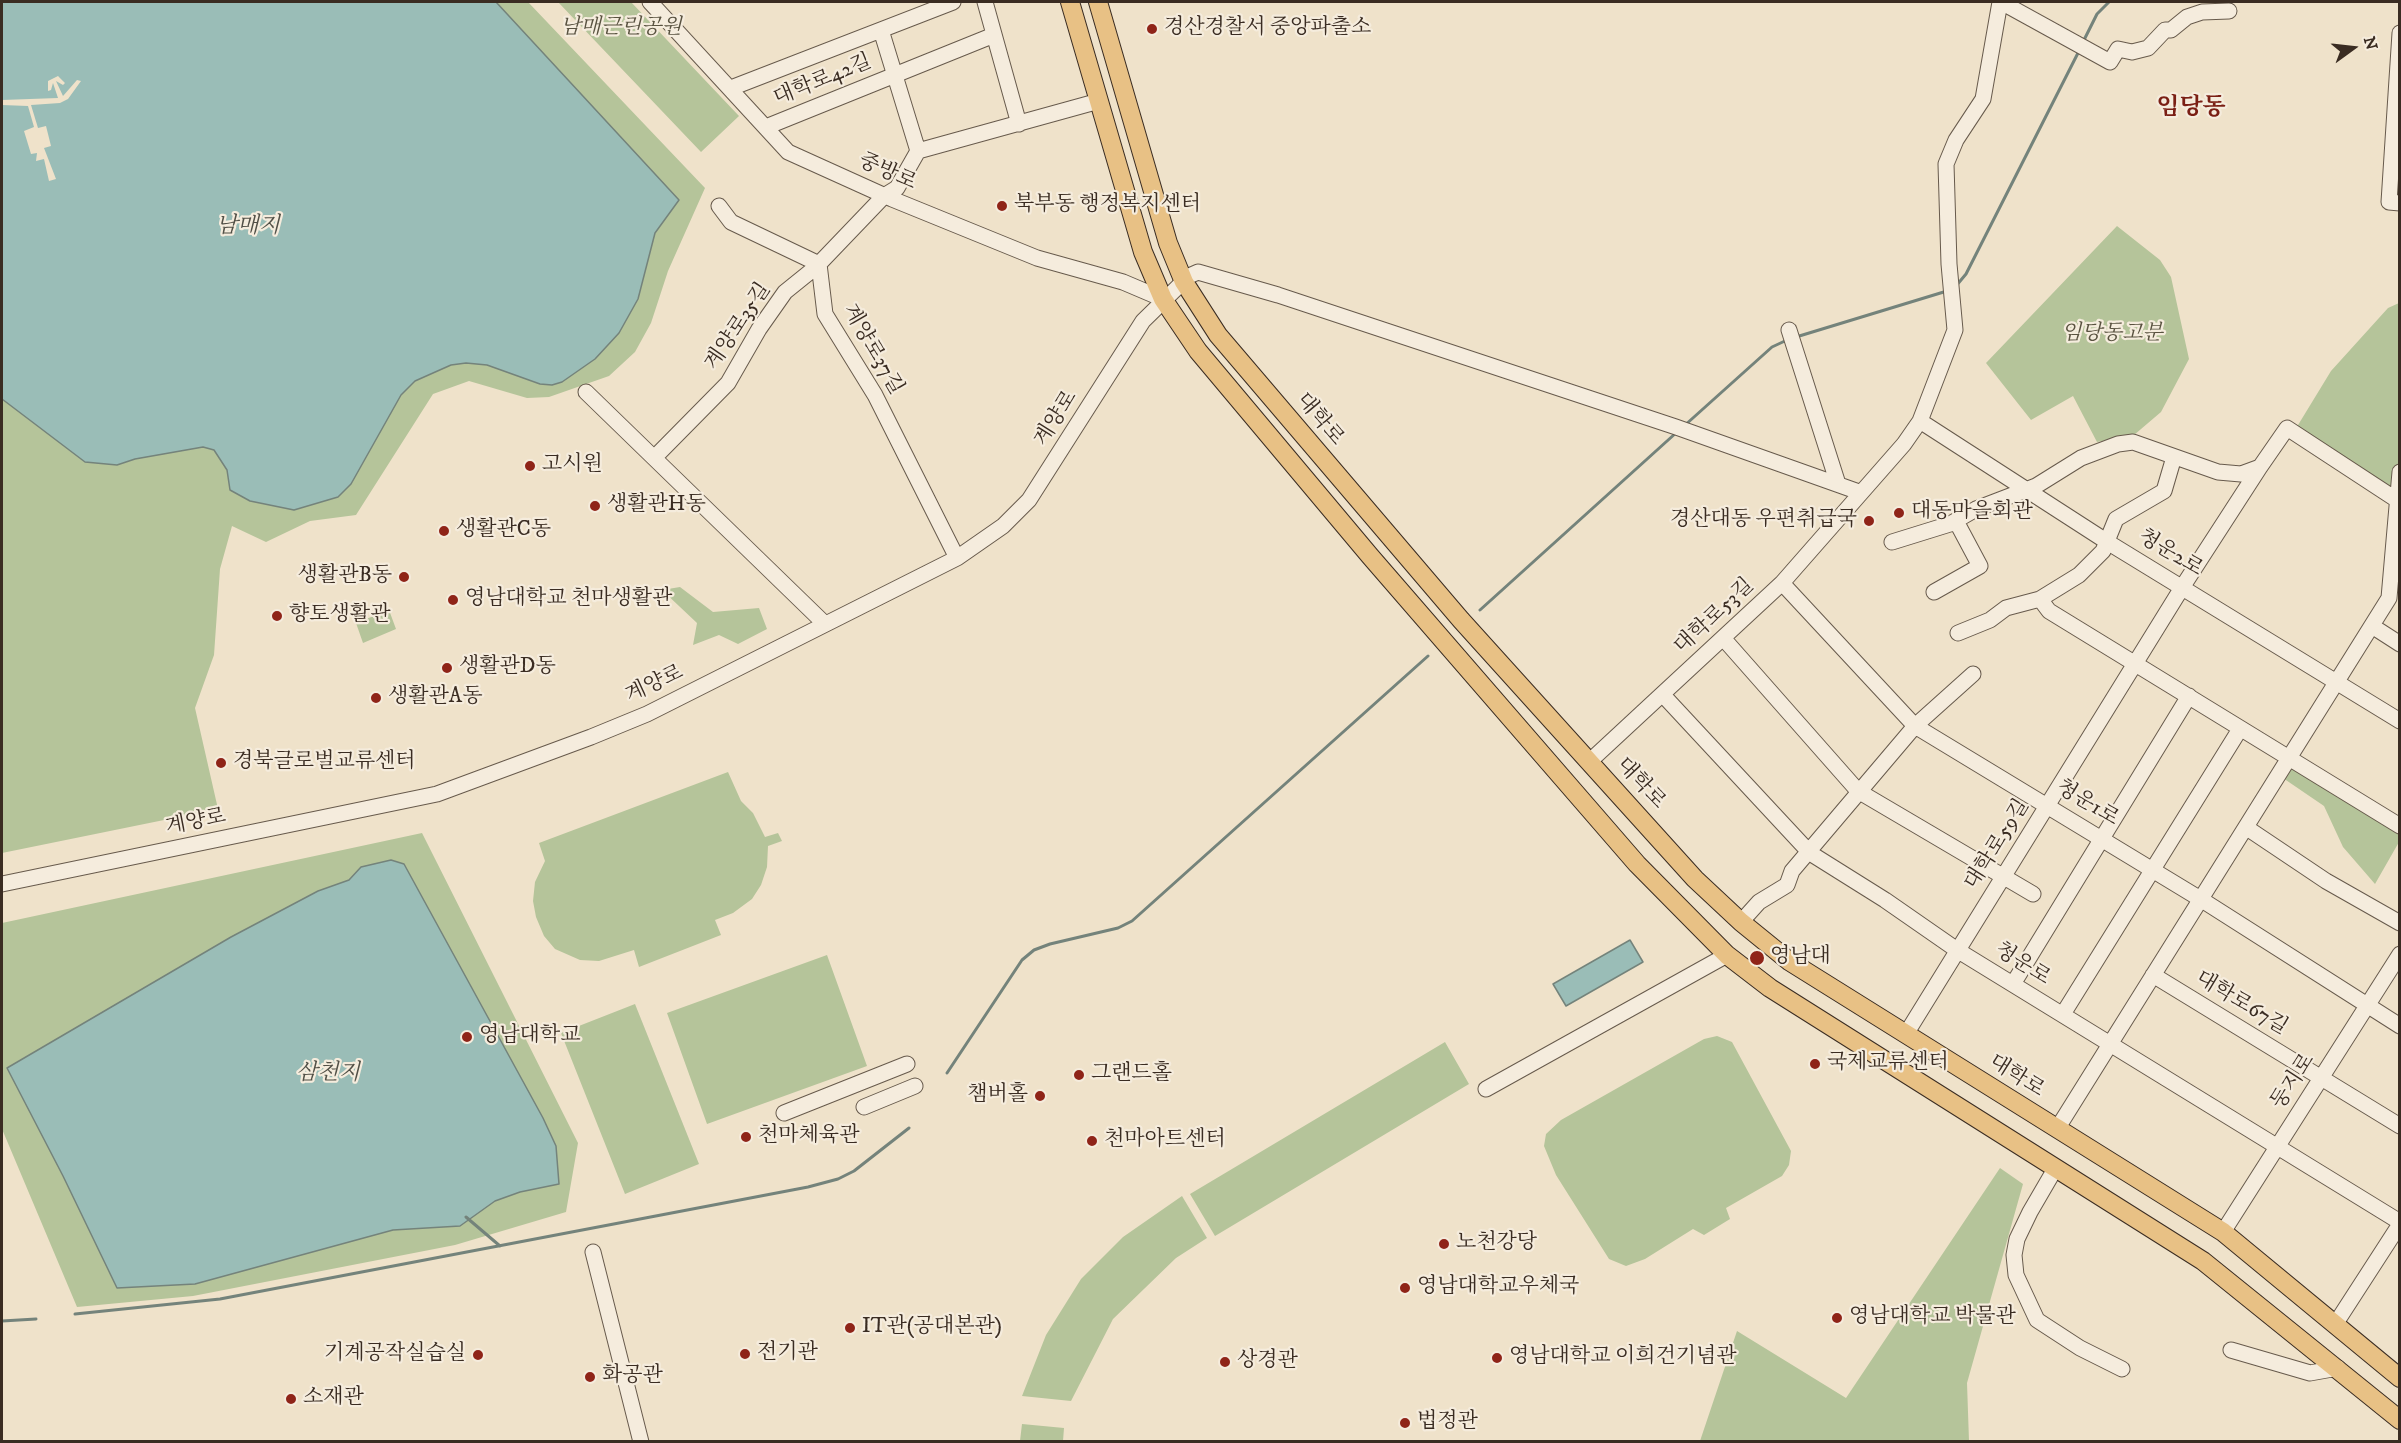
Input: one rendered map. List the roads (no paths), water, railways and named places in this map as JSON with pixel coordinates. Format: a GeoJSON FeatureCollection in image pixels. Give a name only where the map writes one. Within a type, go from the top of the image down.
{"type":"FeatureCollection","features":[{"type":"Feature","properties":{"kind":"main road"},"geometry":{"type":"LineString","coordinates":[[1070,2],[1143,252],[1163,299],[1198,351],[1370,556],[1637,864],[1727,955],[1770,988],[2203,1261],[2400,1420]]}},
{"type":"Feature","properties":{"kind":"main road","name":"대학로"},"geometry":{"type":"LineString","coordinates":[[1098,2],[1146,170],[1184,282],[1218,335],[1461,620],[1695,879],[1740,922],[1789,961],[2223,1232],[2399,1377]]}},
{"type":"Feature","properties":{"kind":"main road"},"geometry":{"type":"LineString","coordinates":[[2360,1387],[2399,1377]]}},
{"type":"Feature","properties":{"kind":"street","name":"중방로"},"geometry":{"type":"LineString","coordinates":[[650,2],[788,152],[884,196],[1037,258],[1123,282],[1163,299]]}},
{"type":"Feature","properties":{"kind":"street","name":"대학로42길"},"geometry":{"type":"LineString","coordinates":[[731,88],[952,2]]}},
{"type":"Feature","properties":{"kind":"street"},"geometry":{"type":"LineString","coordinates":[[985,2],[1019,124]]}},
{"type":"Feature","properties":{"kind":"street"},"geometry":{"type":"LineString","coordinates":[[2000,2],[2110,62],[2118,49],[2132,52],[2148,48],[2165,30],[2171,30],[2187,17],[2202,12],[2229,12]]}},
{"type":"Feature","properties":{"kind":"street","name":"대학로53길"},"geometry":{"type":"LineString","coordinates":[[1589,762],[1782,583],[1859,492],[1893,457],[1920,421],[1955,330],[1946,164],[1956,140],[1983,99],[2000,2]]}},
{"type":"Feature","properties":{"kind":"street","name":"대학로42길"},"geometry":{"type":"LineString","coordinates":[[881,30],[895,75]]}},
{"type":"Feature","properties":{"kind":"street"},"geometry":{"type":"LineString","coordinates":[[2400,33],[2396,146],[2389,202],[2400,203]]}},
{"type":"Feature","properties":{"kind":"street","name":"대학로42길"},"geometry":{"type":"LineString","coordinates":[[766,127],[994,35]]}},
{"type":"Feature","properties":{"kind":"street"},"geometry":{"type":"LineString","coordinates":[[895,75],[918,151],[1099,101]]}},
{"type":"Feature","properties":{"kind":"street","name":"계양로35길"},"geometry":{"type":"LineString","coordinates":[[655,457],[728,384],[759,328],[785,292],[819,264],[884,196],[897,188],[918,151]]}},
{"type":"Feature","properties":{"kind":"street"},"geometry":{"type":"LineString","coordinates":[[719,206],[727,219],[819,264]]}},
{"type":"Feature","properties":{"kind":"street","name":"계양로37길"},"geometry":{"type":"LineString","coordinates":[[819,264],[825,314],[875,394],[957,558]]}},
{"type":"Feature","properties":{"kind":"street"},"geometry":{"type":"LineString","coordinates":[[1184,282],[1189,276],[1198,272],[1257,289],[1682,430],[1859,492]]}},
{"type":"Feature","properties":{"kind":"street","name":"계양로"},"geometry":{"type":"LineString","coordinates":[[2,884],[437,794],[647,714],[957,558],[1004,526],[1029,500],[1143,321],[1163,299],[1184,282]]}},
{"type":"Feature","properties":{"kind":"street"},"geometry":{"type":"LineString","coordinates":[[1791,337],[1838,484]]}},
{"type":"Feature","properties":{"kind":"street"},"geometry":{"type":"LineString","coordinates":[[586,392],[825,624]]}},
{"type":"Feature","properties":{"kind":"street","name":"청운2로"},"geometry":{"type":"LineString","coordinates":[[1920,421],[2109,543],[2400,721]]}},
{"type":"Feature","properties":{"kind":"street","name":"대학로59길"},"geometry":{"type":"LineString","coordinates":[[1905,1034],[2182,586],[2287,428],[2398,502]]}},
{"type":"Feature","properties":{"kind":"street"},"geometry":{"type":"LineString","coordinates":[[1892,542],[1936,530],[1976,509],[2026,490],[2081,458],[2118,444],[2133,442],[2218,472],[2241,474],[2260,467]]}},
{"type":"Feature","properties":{"kind":"street"},"geometry":{"type":"LineString","coordinates":[[1958,633],[1990,620],[2006,608],[2040,599],[2079,575],[2109,543],[2116,519],[2126,511],[2164,491],[2174,457]]}},
{"type":"Feature","properties":{"kind":"street"},"geometry":{"type":"LineString","coordinates":[[2057,1129],[2290,760],[2389,598],[2396,560],[2400,472]]}},
{"type":"Feature","properties":{"kind":"street"},"geometry":{"type":"LineString","coordinates":[[1934,592],[1980,566],[1956,521]]}},
{"type":"Feature","properties":{"kind":"street","name":"청운1로"},"geometry":{"type":"LineString","coordinates":[[1782,583],[1916,726],[2153,869],[2400,1026]]}},
{"type":"Feature","properties":{"kind":"street"},"geometry":{"type":"LineString","coordinates":[[2040,599],[2049,610],[2400,826]]}},
{"type":"Feature","properties":{"kind":"street"},"geometry":{"type":"LineString","coordinates":[[2372,626],[2400,644]]}},
{"type":"Feature","properties":{"kind":"street"},"geometry":{"type":"LineString","coordinates":[[1723,638],[1858,791],[2033,894]]}},
{"type":"Feature","properties":{"kind":"street"},"geometry":{"type":"LineString","coordinates":[[1740,922],[1759,902],[1787,885],[1792,871],[1810,853],[1858,791],[1916,726],[1972,674]]}},
{"type":"Feature","properties":{"kind":"street","name":"청운로"},"geometry":{"type":"LineString","coordinates":[[1663,694],[1810,853],[1886,900],[1957,950],[2400,1223]]}},
{"type":"Feature","properties":{"kind":"street"},"geometry":{"type":"LineString","coordinates":[[2013,984],[2188,696]]}},
{"type":"Feature","properties":{"kind":"street"},"geometry":{"type":"LineString","coordinates":[[2062,1014],[2240,729]]}},
{"type":"Feature","properties":{"kind":"street"},"geometry":{"type":"LineString","coordinates":[[2247,828],[2326,881],[2400,922]]}},
{"type":"Feature","properties":{"kind":"street","name":"둥지로"},"geometry":{"type":"LineString","coordinates":[[2223,1232],[2400,954]]}},
{"type":"Feature","properties":{"kind":"street"},"geometry":{"type":"LineString","coordinates":[[1486,1089],[1727,955]]}},
{"type":"Feature","properties":{"kind":"street","name":"대학로67길"},"geometry":{"type":"LineString","coordinates":[[2153,975],[2400,1126]]}},
{"type":"Feature","properties":{"kind":"street"},"geometry":{"type":"LineString","coordinates":[[784,1113],[908,1064]]}},
{"type":"Feature","properties":{"kind":"street"},"geometry":{"type":"LineString","coordinates":[[864,1107],[915,1086]]}},
{"type":"Feature","properties":{"kind":"street"},"geometry":{"type":"LineString","coordinates":[[2055,1169],[2017,1239],[2014,1255],[2016,1275],[2037,1320],[2080,1348],[2122,1369]]}},
{"type":"Feature","properties":{"kind":"street"},"geometry":{"type":"LineString","coordinates":[[2336,1323],[2400,1223]]}},
{"type":"Feature","properties":{"kind":"street"},"geometry":{"type":"LineString","coordinates":[[593,1252],[642,1442]]}},
{"type":"Feature","properties":{"kind":"street"},"geometry":{"type":"LineString","coordinates":[[2231,1350],[2310,1373],[2338,1368]]}},
{"type":"Feature","properties":{"kind":"water","name":"남매지"},"geometry":{"type":"Polygon","coordinates":[[[2,2],[496,2],[679,200],[655,233],[638,299],[619,333],[595,359],[562,382],[552,385],[540,384],[487,365],[466,363],[451,365],[415,381],[401,395],[351,484],[338,497],[294,510],[250,501],[230,490],[227,470],[214,450],[203,447],[135,459],[117,465],[85,462],[2,399],[2,2]]]}},
{"type":"Feature","properties":{"kind":"water","name":"삼천지"},"geometry":{"type":"Polygon","coordinates":[[[391,860],[404,864],[543,1118],[556,1146],[559,1184],[520,1192],[495,1201],[460,1226],[393,1230],[195,1284],[117,1288],[7,1068],[231,937],[318,891],[349,880],[361,867],[391,860]]]}},
{"type":"Feature","properties":{"kind":"water"},"geometry":{"type":"Polygon","coordinates":[[[1630,940],[1643,962],[1566,1006],[1553,984],[1630,940]]]}},
{"type":"Feature","properties":{"kind":"waterway"},"geometry":{"type":"LineString","coordinates":[[2083,42],[2097,14],[2109,2]]}},
{"type":"Feature","properties":{"kind":"waterway"},"geometry":{"type":"LineString","coordinates":[[1956,286],[1966,274],[2079,51]]}},
{"type":"Feature","properties":{"kind":"waterway"},"geometry":{"type":"LineString","coordinates":[[1796,337],[1947,291]]}},
{"type":"Feature","properties":{"kind":"waterway"},"geometry":{"type":"LineString","coordinates":[[1684,426],[1772,347],[1787,340]]}},
{"type":"Feature","properties":{"kind":"waterway"},"geometry":{"type":"LineString","coordinates":[[1480,610],[1677,432]]}},
{"type":"Feature","properties":{"kind":"waterway"},"geometry":{"type":"LineString","coordinates":[[947,1073],[1022,960],[1034,950],[1050,944],[1118,928],[1132,921],[1428,656]]}},
{"type":"Feature","properties":{"kind":"waterway"},"geometry":{"type":"LineString","coordinates":[[75,1314],[220,1299],[808,1187],[838,1179],[854,1171],[909,1128]]}},
{"type":"Feature","properties":{"kind":"waterway"},"geometry":{"type":"LineString","coordinates":[[466,1217],[500,1246]]}},
{"type":"Feature","properties":{"kind":"waterway"},"geometry":{"type":"LineString","coordinates":[[2,1321],[36,1319]]}},
{"type":"Feature","properties":{"kind":"place","name":"경산경찰서 중앙파출소"},"geometry":{"type":"Point","coordinates":[1152,29]}},
{"type":"Feature","properties":{"kind":"place","name":"북부동 행정복지센터"},"geometry":{"type":"Point","coordinates":[1002,206]}},
{"type":"Feature","properties":{"kind":"place","name":"고시원"},"geometry":{"type":"Point","coordinates":[530,466]}},
{"type":"Feature","properties":{"kind":"place","name":"생활관H동"},"geometry":{"type":"Point","coordinates":[595,506]}},
{"type":"Feature","properties":{"kind":"place","name":"대동마을회관"},"geometry":{"type":"Point","coordinates":[1899,513]}},
{"type":"Feature","properties":{"kind":"place","name":"경산대동 우편취급국"},"geometry":{"type":"Point","coordinates":[1869,521]}},
{"type":"Feature","properties":{"kind":"place","name":"생활관C동"},"geometry":{"type":"Point","coordinates":[444,531]}},
{"type":"Feature","properties":{"kind":"place","name":"생활관B동"},"geometry":{"type":"Point","coordinates":[404,577]}},
{"type":"Feature","properties":{"kind":"place","name":"영남대학교 천마생활관"},"geometry":{"type":"Point","coordinates":[453,600]}},
{"type":"Feature","properties":{"kind":"place","name":"향토생활관"},"geometry":{"type":"Point","coordinates":[277,616]}},
{"type":"Feature","properties":{"kind":"place","name":"생활관D동"},"geometry":{"type":"Point","coordinates":[447,668]}},
{"type":"Feature","properties":{"kind":"place","name":"생활관A동"},"geometry":{"type":"Point","coordinates":[376,698]}},
{"type":"Feature","properties":{"kind":"place","name":"경북글로벌교류센터"},"geometry":{"type":"Point","coordinates":[221,763]}},
{"type":"Feature","properties":{"kind":"place","name":"영남대"},"geometry":{"type":"Point","coordinates":[1757,958]}},
{"type":"Feature","properties":{"kind":"place","name":"영남대학교"},"geometry":{"type":"Point","coordinates":[467,1037]}},
{"type":"Feature","properties":{"kind":"place","name":"국제교류센터"},"geometry":{"type":"Point","coordinates":[1815,1064]}},
{"type":"Feature","properties":{"kind":"place","name":"그랜드홀"},"geometry":{"type":"Point","coordinates":[1079,1075]}},
{"type":"Feature","properties":{"kind":"place","name":"챔버홀"},"geometry":{"type":"Point","coordinates":[1040,1096]}},
{"type":"Feature","properties":{"kind":"place","name":"천마체육관"},"geometry":{"type":"Point","coordinates":[746,1137]}},
{"type":"Feature","properties":{"kind":"place","name":"천마아트센터"},"geometry":{"type":"Point","coordinates":[1092,1141]}},
{"type":"Feature","properties":{"kind":"place","name":"노천강당"},"geometry":{"type":"Point","coordinates":[1444,1244]}},
{"type":"Feature","properties":{"kind":"place","name":"영남대학교우체국"},"geometry":{"type":"Point","coordinates":[1405,1288]}},
{"type":"Feature","properties":{"kind":"place","name":"영남대학교 박물관"},"geometry":{"type":"Point","coordinates":[1837,1318]}},
{"type":"Feature","properties":{"kind":"place","name":"IT관(공대본관)"},"geometry":{"type":"Point","coordinates":[850,1328]}},
{"type":"Feature","properties":{"kind":"place","name":"전기관"},"geometry":{"type":"Point","coordinates":[745,1354]}},
{"type":"Feature","properties":{"kind":"place","name":"기계공작실습실"},"geometry":{"type":"Point","coordinates":[478,1355]}},
{"type":"Feature","properties":{"kind":"place","name":"영남대학교 이희건기념관"},"geometry":{"type":"Point","coordinates":[1497,1358]}},
{"type":"Feature","properties":{"kind":"place","name":"상경관"},"geometry":{"type":"Point","coordinates":[1225,1362]}},
{"type":"Feature","properties":{"kind":"place","name":"화공관"},"geometry":{"type":"Point","coordinates":[590,1377]}},
{"type":"Feature","properties":{"kind":"place","name":"소재관"},"geometry":{"type":"Point","coordinates":[291,1399]}},
{"type":"Feature","properties":{"kind":"place","name":"법정관"},"geometry":{"type":"Point","coordinates":[1405,1423]}},
{"type":"Feature","properties":{"kind":"district","name":"임당동"},"geometry":{"type":"Point","coordinates":[2191,109]}},
{"type":"Feature","properties":{"kind":"park label","name":"남매근린공원"},"geometry":{"type":"Point","coordinates":[621,29]}},
{"type":"Feature","properties":{"kind":"park label","name":"임당동고분"},"geometry":{"type":"Point","coordinates":[2112,335]}}]}
